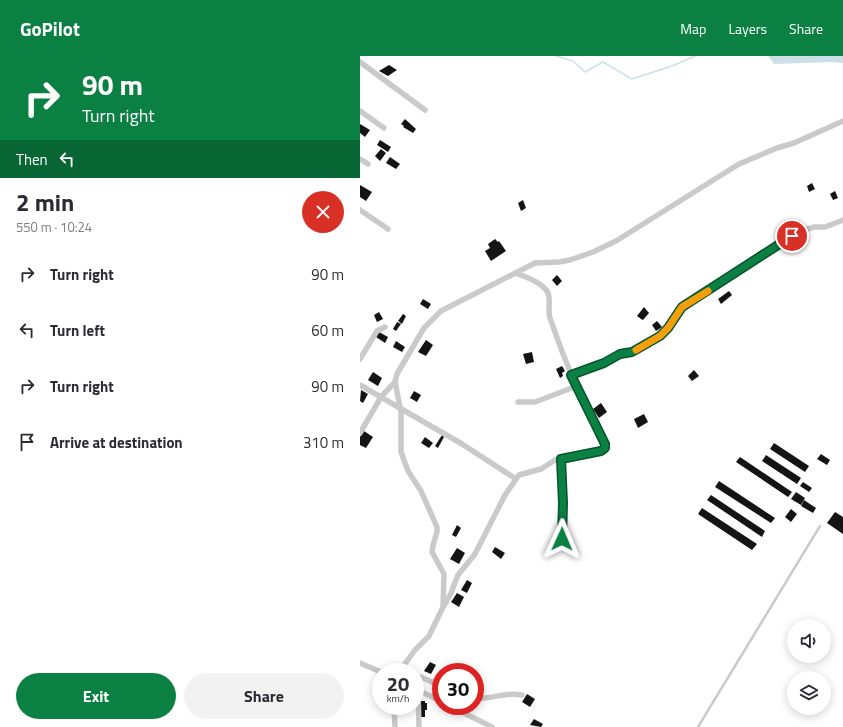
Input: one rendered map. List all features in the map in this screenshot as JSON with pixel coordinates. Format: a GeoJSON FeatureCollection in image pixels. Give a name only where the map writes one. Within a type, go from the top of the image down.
{"type":"FeatureCollection","features":[{"type":"Feature","properties":{"kind":"street"},"geometry":{"type":"LineString","coordinates":[[360,62],[425,110]]}},
{"type":"Feature","properties":{"kind":"street"},"geometry":{"type":"LineString","coordinates":[[360,111],[384,128]]}},
{"type":"Feature","properties":{"kind":"street"},"geometry":{"type":"LineString","coordinates":[[443,607],[444,574],[432,552],[432,545],[437,532],[437,527],[422,491],[408,471],[401,452],[402,425],[395,382],[397,374],[424,328],[441,311],[535,263],[570,260],[616,241],[739,164],[794,143],[843,121]]}},
{"type":"Feature","properties":{"kind":"street"},"geometry":{"type":"LineString","coordinates":[[360,159],[368,164]]}},
{"type":"Feature","properties":{"kind":"street"},"geometry":{"type":"LineString","coordinates":[[360,210],[388,229]]}},
{"type":"Feature","properties":{"kind":"street"},"geometry":{"type":"LineString","coordinates":[[571,375],[598,365],[620,354],[632,352],[660,336],[668,328],[682,307],[792,236],[804,230],[826,227],[843,220]]}},
{"type":"Feature","properties":{"kind":"street"},"geometry":{"type":"LineString","coordinates":[[406,663],[415,650],[429,636],[451,593],[458,575],[475,554],[505,495],[516,479],[520,475],[541,469],[554,460],[601,451],[605,448],[604,441],[571,375],[548,312],[550,298],[548,292],[532,279],[515,273]]}},
{"type":"Feature","properties":{"kind":"street"},"geometry":{"type":"LineString","coordinates":[[360,359],[377,332],[385,327]]}},
{"type":"Feature","properties":{"kind":"street"},"geometry":{"type":"LineString","coordinates":[[360,433],[380,397],[395,382]]}},
{"type":"Feature","properties":{"kind":"street"},"geometry":{"type":"LineString","coordinates":[[360,385],[485,458],[516,479]]}},
{"type":"Feature","properties":{"kind":"street"},"geometry":{"type":"LineString","coordinates":[[518,402],[535,402],[577,386]]}},
{"type":"Feature","properties":{"kind":"street"},"geometry":{"type":"LineString","coordinates":[[561,459],[563,503],[562,539]]}},
{"type":"Feature","properties":{"kind":"street"},"geometry":{"type":"LineString","coordinates":[[360,663],[372,668]]}},
{"type":"Feature","properties":{"kind":"street"},"geometry":{"type":"LineString","coordinates":[[484,699],[516,693],[522,695]]}},
{"type":"Feature","properties":{"kind":"street"},"geometry":{"type":"LineString","coordinates":[[394,715],[395,727]]}},
{"type":"Feature","properties":{"kind":"street"},"geometry":{"type":"LineString","coordinates":[[418,715],[419,727]]}},
{"type":"Feature","properties":{"kind":"street"},"geometry":{"type":"LineString","coordinates":[[468,715],[492,727]]}},
{"type":"Feature","properties":{"kind":"lane"},"geometry":{"type":"LineString","coordinates":[[698,727],[820,526]]}},
{"type":"Feature","properties":{"kind":"water"},"geometry":{"type":"Polygon","coordinates":[[[768,56],[843,56],[843,63],[774,64],[768,56]]]}},
{"type":"Feature","properties":{"kind":"building"},"geometry":{"type":"Polygon","coordinates":[[[389,65],[397,70],[388,76],[379,71],[389,65]]]}},
{"type":"Feature","properties":{"kind":"building"},"geometry":{"type":"Polygon","coordinates":[[[405,119],[416,129],[413,133],[401,124],[405,119]]]}},
{"type":"Feature","properties":{"kind":"building"},"geometry":{"type":"Polygon","coordinates":[[[360,124],[370,130],[365,137],[360,133],[360,124]]]}},
{"type":"Feature","properties":{"kind":"building"},"geometry":{"type":"Polygon","coordinates":[[[380,140],[391,147],[388,152],[377,145],[380,140]]]}},
{"type":"Feature","properties":{"kind":"building"},"geometry":{"type":"Polygon","coordinates":[[[381,149],[386,153],[380,161],[375,156],[381,149]]]}},
{"type":"Feature","properties":{"kind":"building"},"geometry":{"type":"Polygon","coordinates":[[[390,157],[400,164],[396,169],[386,163],[390,157]]]}},
{"type":"Feature","properties":{"kind":"building"},"geometry":{"type":"Polygon","coordinates":[[[812,183],[815,189],[809,192],[807,186],[812,183]]]}},
{"type":"Feature","properties":{"kind":"building"},"geometry":{"type":"Polygon","coordinates":[[[360,185],[372,192],[366,201],[360,197],[360,185]]]}},
{"type":"Feature","properties":{"kind":"building"},"geometry":{"type":"Polygon","coordinates":[[[835,191],[838,198],[833,200],[830,194],[835,191]]]}},
{"type":"Feature","properties":{"kind":"building"},"geometry":{"type":"Polygon","coordinates":[[[523,200],[526,208],[521,211],[518,203],[523,200]]]}},
{"type":"Feature","properties":{"kind":"building"},"geometry":{"type":"Polygon","coordinates":[[[495,239],[498,242],[499,241],[506,251],[491,261],[485,251],[490,248],[488,244],[495,239]]]}},
{"type":"Feature","properties":{"kind":"building"},"geometry":{"type":"Polygon","coordinates":[[[557,275],[562,281],[557,286],[552,280],[557,275]]]}},
{"type":"Feature","properties":{"kind":"building"},"geometry":{"type":"Polygon","coordinates":[[[729,291],[732,295],[721,304],[718,299],[729,291]]]}},
{"type":"Feature","properties":{"kind":"building"},"geometry":{"type":"Polygon","coordinates":[[[423,299],[431,304],[428,309],[420,304],[423,299]]]}},
{"type":"Feature","properties":{"kind":"building"},"geometry":{"type":"Polygon","coordinates":[[[644,307],[649,313],[643,320],[637,316],[644,307]]]}},
{"type":"Feature","properties":{"kind":"building"},"geometry":{"type":"Polygon","coordinates":[[[379,312],[383,319],[377,322],[374,315],[379,312]]]}},
{"type":"Feature","properties":{"kind":"building"},"geometry":{"type":"Polygon","coordinates":[[[403,314],[406,316],[402,324],[398,321],[403,314]]]}},
{"type":"Feature","properties":{"kind":"building"},"geometry":{"type":"Polygon","coordinates":[[[657,321],[662,327],[656,331],[652,325],[657,321]]]}},
{"type":"Feature","properties":{"kind":"building"},"geometry":{"type":"Polygon","coordinates":[[[397,322],[401,324],[396,331],[393,329],[397,322]]]}},
{"type":"Feature","properties":{"kind":"building"},"geometry":{"type":"Polygon","coordinates":[[[379,332],[388,337],[385,343],[376,337],[379,332]]]}},
{"type":"Feature","properties":{"kind":"building"},"geometry":{"type":"Polygon","coordinates":[[[426,340],[433,345],[426,356],[418,352],[426,340]]]}},
{"type":"Feature","properties":{"kind":"building"},"geometry":{"type":"Polygon","coordinates":[[[396,341],[405,347],[402,352],[393,347],[396,341]]]}},
{"type":"Feature","properties":{"kind":"building"},"geometry":{"type":"Polygon","coordinates":[[[532,352],[534,362],[526,364],[523,354],[532,352]]]}},
{"type":"Feature","properties":{"kind":"building"},"geometry":{"type":"Polygon","coordinates":[[[562,366],[565,371],[562,373],[563,376],[560,378],[556,369],[562,366]]]}},
{"type":"Feature","properties":{"kind":"building"},"geometry":{"type":"Polygon","coordinates":[[[694,370],[699,376],[692,381],[688,376],[694,370]]]}},
{"type":"Feature","properties":{"kind":"building"},"geometry":{"type":"Polygon","coordinates":[[[373,372],[382,378],[378,386],[368,380],[373,372]]]}},
{"type":"Feature","properties":{"kind":"building"},"geometry":{"type":"Polygon","coordinates":[[[361,390],[368,394],[363,403],[360,401],[361,390]]]}},
{"type":"Feature","properties":{"kind":"building"},"geometry":{"type":"Polygon","coordinates":[[[414,391],[421,395],[417,402],[410,398],[414,391]]]}},
{"type":"Feature","properties":{"kind":"building"},"geometry":{"type":"Polygon","coordinates":[[[601,403],[607,412],[599,418],[593,409],[601,403]]]}},
{"type":"Feature","properties":{"kind":"building"},"geometry":{"type":"Polygon","coordinates":[[[644,414],[648,422],[638,428],[634,419],[644,414]]]}},
{"type":"Feature","properties":{"kind":"building"},"geometry":{"type":"Polygon","coordinates":[[[364,431],[373,437],[366,448],[360,445],[360,437],[364,431]]]}},
{"type":"Feature","properties":{"kind":"building"},"geometry":{"type":"Polygon","coordinates":[[[442,435],[444,437],[438,448],[435,446],[442,435]]]}},
{"type":"Feature","properties":{"kind":"building"},"geometry":{"type":"Polygon","coordinates":[[[425,437],[433,443],[429,448],[421,443],[425,437]]]}},
{"type":"Feature","properties":{"kind":"building"},"geometry":{"type":"Polygon","coordinates":[[[774,443],[809,466],[805,472],[770,449],[774,443]]]}},
{"type":"Feature","properties":{"kind":"building"},"geometry":{"type":"Polygon","coordinates":[[[821,454],[830,460],[827,465],[817,459],[821,454]]]}},
{"type":"Feature","properties":{"kind":"building"},"geometry":{"type":"Polygon","coordinates":[[[766,455],[801,478],[797,484],[762,461],[766,455]]]}},
{"type":"Feature","properties":{"kind":"building"},"geometry":{"type":"Polygon","coordinates":[[[740,457],[792,492],[788,497],[736,462],[740,457]]]}},
{"type":"Feature","properties":{"kind":"building"},"geometry":{"type":"Polygon","coordinates":[[[719,481],[775,518],[771,523],[715,487],[719,481]]]}},
{"type":"Feature","properties":{"kind":"building"},"geometry":{"type":"Polygon","coordinates":[[[803,482],[812,488],[809,492],[800,486],[803,482]]]}},
{"type":"Feature","properties":{"kind":"building"},"geometry":{"type":"Polygon","coordinates":[[[796,492],[805,498],[801,505],[791,499],[796,492]]]}},
{"type":"Feature","properties":{"kind":"building"},"geometry":{"type":"Polygon","coordinates":[[[711,495],[765,531],[762,537],[707,500],[711,495]]]}},
{"type":"Feature","properties":{"kind":"building"},"geometry":{"type":"Polygon","coordinates":[[[804,500],[816,508],[813,513],[801,506],[804,500]]]}},
{"type":"Feature","properties":{"kind":"building"},"geometry":{"type":"Polygon","coordinates":[[[702,508],[757,544],[752,550],[698,514],[702,508]]]}},
{"type":"Feature","properties":{"kind":"building"},"geometry":{"type":"Polygon","coordinates":[[[791,509],[797,514],[791,522],[785,517],[791,509]]]}},
{"type":"Feature","properties":{"kind":"building"},"geometry":{"type":"Polygon","coordinates":[[[835,512],[843,517],[843,534],[827,523],[835,512]]]}},
{"type":"Feature","properties":{"kind":"building"},"geometry":{"type":"Polygon","coordinates":[[[457,525],[461,528],[456,537],[452,535],[457,525]]]}},
{"type":"Feature","properties":{"kind":"building"},"geometry":{"type":"Polygon","coordinates":[[[495,547],[505,553],[501,559],[492,552],[495,547]]]}},
{"type":"Feature","properties":{"kind":"building"},"geometry":{"type":"Polygon","coordinates":[[[457,548],[465,553],[459,564],[450,559],[457,548]]]}},
{"type":"Feature","properties":{"kind":"building"},"geometry":{"type":"Polygon","coordinates":[[[467,580],[472,583],[467,593],[461,590],[467,580]]]}},
{"type":"Feature","properties":{"kind":"building"},"geometry":{"type":"Polygon","coordinates":[[[457,593],[464,597],[459,607],[451,602],[457,593]]]}},
{"type":"Feature","properties":{"kind":"building"},"geometry":{"type":"Polygon","coordinates":[[[430,662],[432,663],[431,674],[424,671],[430,662]]]}},
{"type":"Feature","properties":{"kind":"building"},"geometry":{"type":"Polygon","coordinates":[[[527,694],[535,699],[530,707],[522,702],[527,694]]]}},
{"type":"Feature","properties":{"kind":"building"},"geometry":{"type":"Polygon","coordinates":[[[425,701],[425,703],[427,703],[427,710],[425,710],[425,717],[419,717],[419,715],[424,715],[425,701]]]}},
{"type":"Feature","properties":{"kind":"building"},"geometry":{"type":"Polygon","coordinates":[[[534,719],[543,724],[541,727],[530,725],[534,719]]]}},
{"type":"Feature","properties":{"kind":"waterway"},"geometry":{"type":"LineString","coordinates":[[556,56],[573,61],[585,72],[603,62],[632,79],[672,66],[695,56]]}},
{"type":"Feature","properties":{"kind":"slow traffic"},"geometry":{"type":"LineString","coordinates":[[636,350],[660,336],[668,328],[682,307],[708,291]]}},
{"type":"Feature","properties":{"kind":"route"},"geometry":{"type":"LineString","coordinates":[[562,539],[563,503],[561,459],[601,451],[605,448],[604,441],[571,375],[604,363],[620,354],[632,352],[660,336],[668,328],[682,307],[792,236]]}}]}
